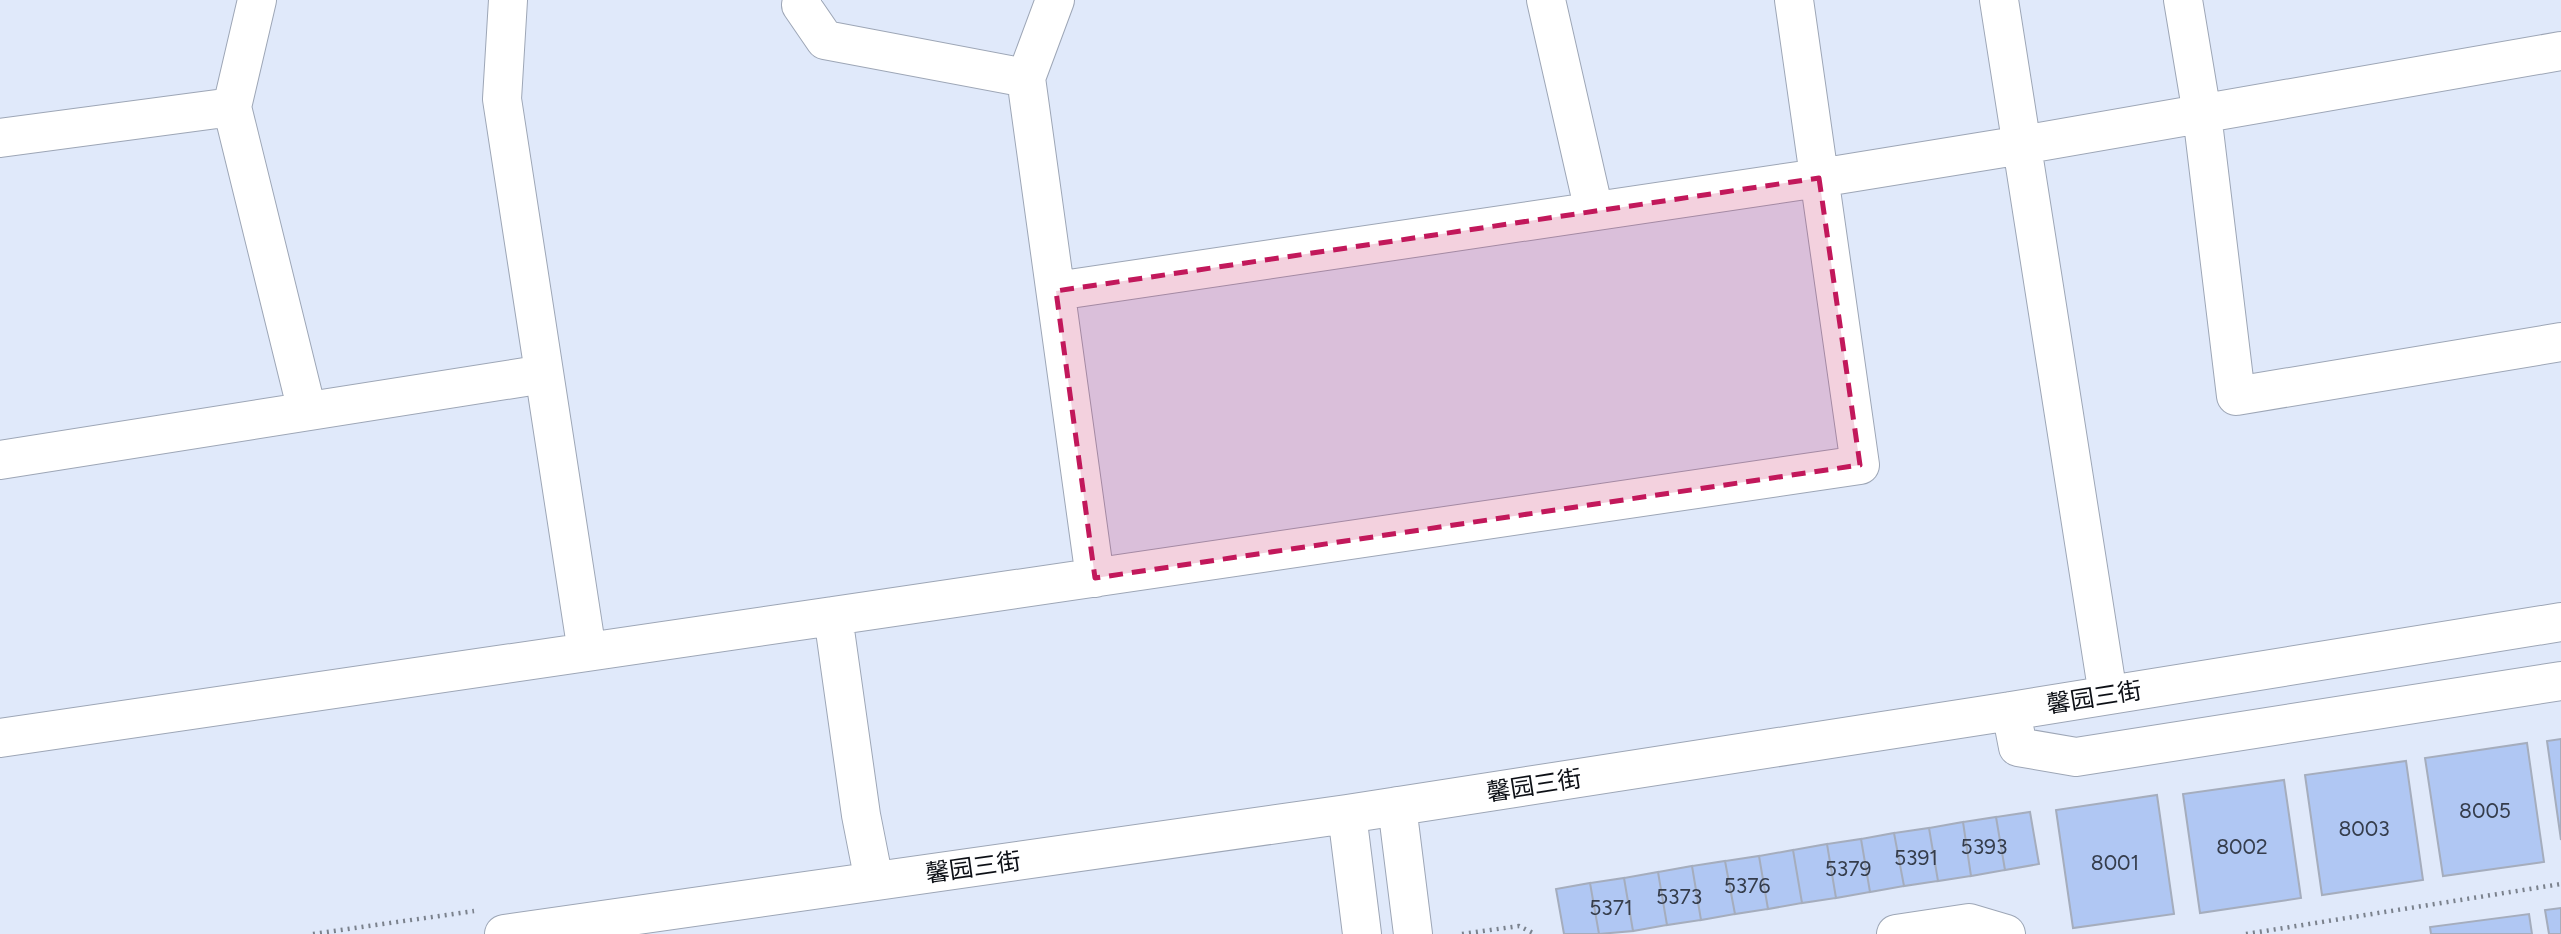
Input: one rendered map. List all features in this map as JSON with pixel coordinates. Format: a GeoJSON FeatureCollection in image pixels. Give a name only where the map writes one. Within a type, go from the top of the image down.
{"type":"FeatureCollection","features":[{"type":"Feature","properties":{"kind":"street"},"geometry":{"type":"LineString","coordinates":[[257,0],[232,107],[307,411]]}},
{"type":"Feature","properties":{"kind":"street"},"geometry":{"type":"LineString","coordinates":[[508,0],[502,99],[587,652]]}},
{"type":"Feature","properties":{"kind":"street"},"geometry":{"type":"LineString","coordinates":[[803,0],[801,5],[825,40],[1026,78]]}},
{"type":"Feature","properties":{"kind":"street"},"geometry":{"type":"LineString","coordinates":[[1055,0],[1026,78],[1095,578]]}},
{"type":"Feature","properties":{"kind":"street"},"geometry":{"type":"LineString","coordinates":[[1546,0],[1594,211]]}},
{"type":"Feature","properties":{"kind":"street"},"geometry":{"type":"LineString","coordinates":[[0,737],[1860,466],[1794,0]]}},
{"type":"Feature","properties":{"kind":"street"},"geometry":{"type":"LineString","coordinates":[[1999,0],[2108,695]]}},
{"type":"Feature","properties":{"kind":"street"},"geometry":{"type":"LineString","coordinates":[[2183,0],[2202,114],[2236,396],[2561,342]]}},
{"type":"Feature","properties":{"kind":"street"},"geometry":{"type":"LineString","coordinates":[[1056,291],[1819,178],[2561,51]]}},
{"type":"Feature","properties":{"kind":"street"},"geometry":{"type":"LineString","coordinates":[[0,138],[232,107]]}},
{"type":"Feature","properties":{"kind":"street"},"geometry":{"type":"LineString","coordinates":[[0,460],[544,374]]}},
{"type":"Feature","properties":{"kind":"street"},"geometry":{"type":"LineString","coordinates":[[833,616],[861,815],[874,881]]}},
{"type":"Feature","properties":{"kind":"street","name":"馨园三街"},"geometry":{"type":"LineString","coordinates":[[504,934],[1346,814],[2561,622]]}},
{"type":"Feature","properties":{"kind":"street"},"geometry":{"type":"LineString","coordinates":[[2011,711],[2018,747],[2076,757],[2561,681]]}},
{"type":"Feature","properties":{"kind":"street"},"geometry":{"type":"LineString","coordinates":[[1397,806],[1413,934]]}},
{"type":"Feature","properties":{"kind":"street"},"geometry":{"type":"LineString","coordinates":[[1346,814],[1362,934]]}},
{"type":"Feature","properties":{"kind":"street"},"geometry":{"type":"LineString","coordinates":[[1896,934],[1969,923],[2006,934]]}},
{"type":"Feature","properties":{"kind":"path"},"geometry":{"type":"LineString","coordinates":[[2246,934],[2561,884]]}},
{"type":"Feature","properties":{"kind":"path"},"geometry":{"type":"LineString","coordinates":[[1462,934],[1519,926],[1535,934]]}},
{"type":"Feature","properties":{"kind":"highlighted area"},"geometry":{"type":"Polygon","coordinates":[[[1819,178],[1860,465],[1095,578],[1056,291],[1819,178]]]}},
{"type":"Feature","properties":{"kind":"building"},"geometry":{"type":"Polygon","coordinates":[[[2561,739],[2561,840],[2547,741],[2561,739]]]}},
{"type":"Feature","properties":{"kind":"building"},"geometry":{"type":"Polygon","coordinates":[[[2527,743],[2544,862],[2443,876],[2425,758],[2527,743]]]}},
{"type":"Feature","properties":{"kind":"building"},"geometry":{"type":"Polygon","coordinates":[[[2406,761],[2423,880],[2322,895],[2305,775],[2406,761]]]}},
{"type":"Feature","properties":{"kind":"building"},"geometry":{"type":"Polygon","coordinates":[[[2284,780],[2301,898],[2200,913],[2183,794],[2284,780]]]}},
{"type":"Feature","properties":{"kind":"building"},"geometry":{"type":"Polygon","coordinates":[[[2157,795],[2174,914],[2073,928],[2056,810],[2157,795]]]}},
{"type":"Feature","properties":{"kind":"building"},"geometry":{"type":"Polygon","coordinates":[[[2030,812],[2039,864],[2005,870],[1996,817],[2030,812]]]}},
{"type":"Feature","properties":{"kind":"building"},"geometry":{"type":"Polygon","coordinates":[[[1996,817],[2005,870],[1971,876],[1963,822],[1996,817]]]}},
{"type":"Feature","properties":{"kind":"building"},"geometry":{"type":"Polygon","coordinates":[[[1963,822],[1971,876],[1938,881],[1929,828],[1963,822]]]}},
{"type":"Feature","properties":{"kind":"building"},"geometry":{"type":"Polygon","coordinates":[[[1929,828],[1938,881],[1904,886],[1894,833],[1929,828]]]}},
{"type":"Feature","properties":{"kind":"building"},"geometry":{"type":"Polygon","coordinates":[[[1894,833],[1904,886],[1870,892],[1861,839],[1894,833]]]}},
{"type":"Feature","properties":{"kind":"building"},"geometry":{"type":"Polygon","coordinates":[[[1861,839],[1870,892],[1836,898],[1827,844],[1861,839]]]}},
{"type":"Feature","properties":{"kind":"building"},"geometry":{"type":"Polygon","coordinates":[[[1827,844],[1836,898],[1802,903],[1793,850],[1827,844]]]}},
{"type":"Feature","properties":{"kind":"building"},"geometry":{"type":"Polygon","coordinates":[[[1793,850],[1802,903],[1768,909],[1759,856],[1793,850]]]}},
{"type":"Feature","properties":{"kind":"building"},"geometry":{"type":"Polygon","coordinates":[[[1759,856],[1768,909],[1735,914],[1725,861],[1759,856]]]}},
{"type":"Feature","properties":{"kind":"building"},"geometry":{"type":"Polygon","coordinates":[[[1725,861],[1735,914],[1701,920],[1692,866],[1725,861]]]}},
{"type":"Feature","properties":{"kind":"building"},"geometry":{"type":"Polygon","coordinates":[[[1692,866],[1701,920],[1667,925],[1658,872],[1692,866]]]}},
{"type":"Feature","properties":{"kind":"building"},"geometry":{"type":"Polygon","coordinates":[[[1658,872],[1667,925],[1633,931],[1624,878],[1658,872]]]}},
{"type":"Feature","properties":{"kind":"building"},"geometry":{"type":"Polygon","coordinates":[[[1624,878],[1633,931],[1599,934],[1590,883],[1624,878]]]}},
{"type":"Feature","properties":{"kind":"building"},"geometry":{"type":"Polygon","coordinates":[[[1590,883],[1599,934],[1564,934],[1556,889],[1590,883]]]}},
{"type":"Feature","properties":{"kind":"building"},"geometry":{"type":"Polygon","coordinates":[[[2561,908],[2561,934],[2549,934],[2545,910],[2561,908]]]}},
{"type":"Feature","properties":{"kind":"building"},"geometry":{"type":"Polygon","coordinates":[[[2529,914],[2532,934],[2431,934],[2430,927],[2529,914]]]}}]}
